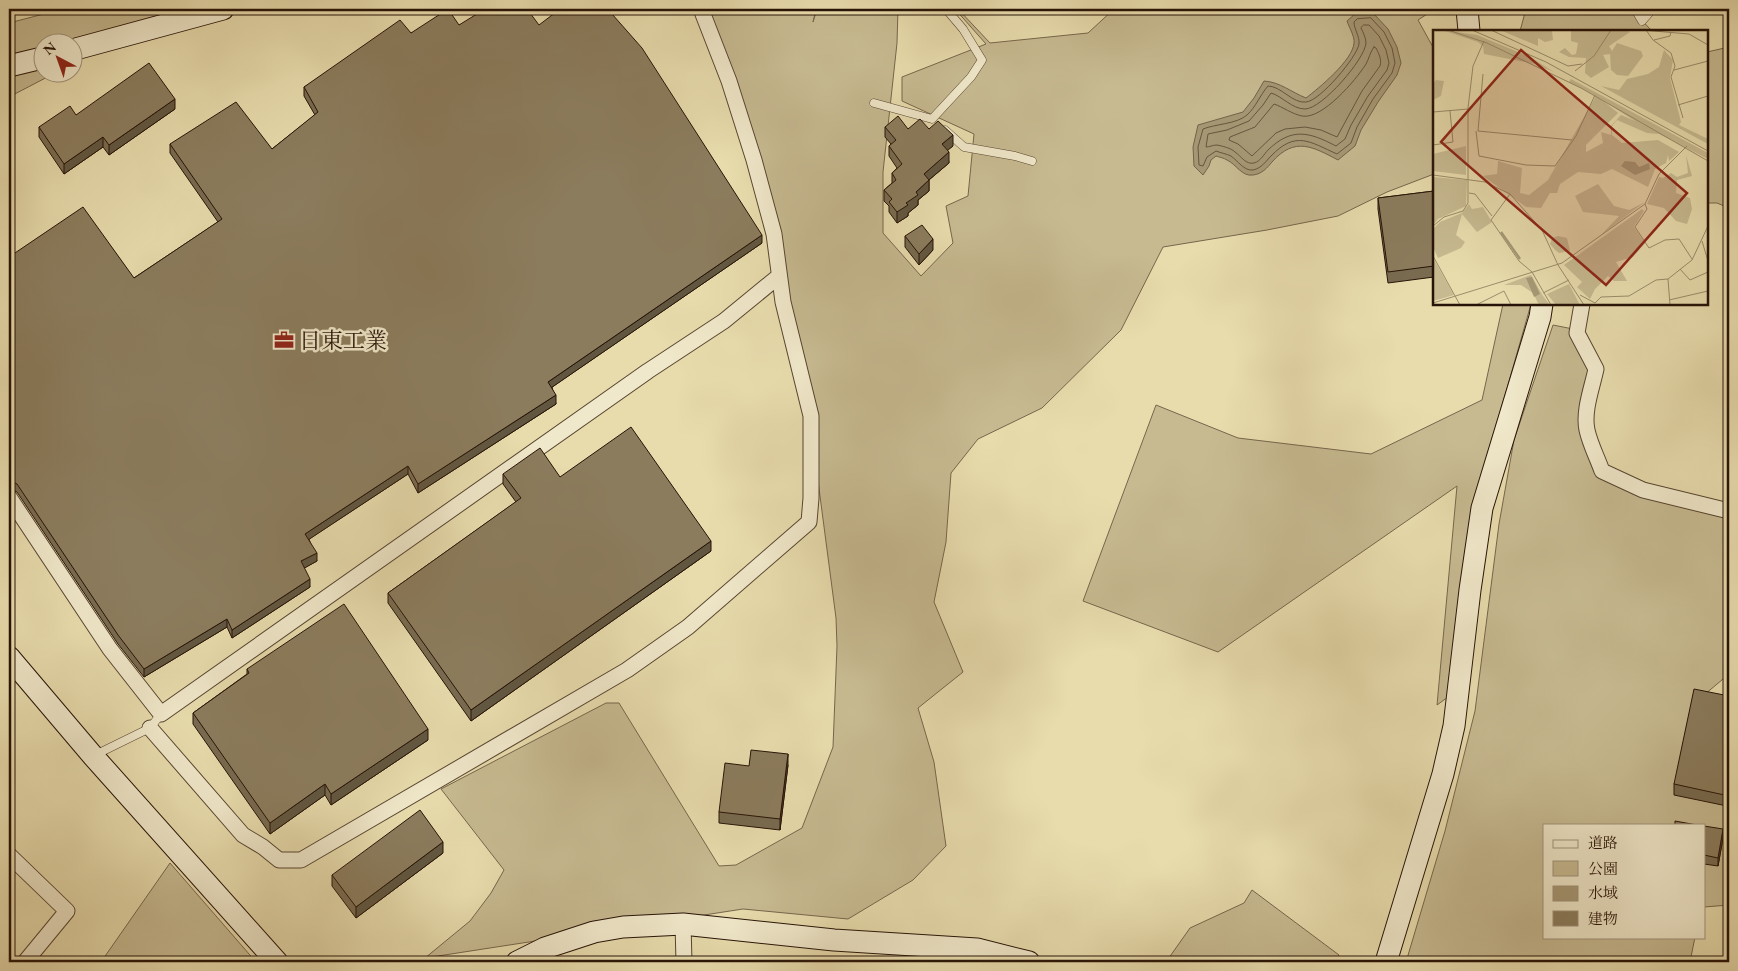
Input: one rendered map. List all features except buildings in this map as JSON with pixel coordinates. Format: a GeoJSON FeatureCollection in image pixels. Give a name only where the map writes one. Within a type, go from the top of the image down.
{"type":"FeatureCollection","features":[{"type":"Feature","properties":{"kind":"street"},"geometry":{"type":"LineString","coordinates":[[82,47],[223,9]]}},
{"type":"Feature","properties":{"kind":"street"},"geometry":{"type":"LineString","coordinates":[[150,728],[243,834],[279,860],[301,860],[635,665],[688,627],[809,522],[811,498],[811,416],[783,302],[774,234],[754,160],[729,81],[701,9]]}},
{"type":"Feature","properties":{"kind":"street"},"geometry":{"type":"LineString","coordinates":[[1467,9],[1469,30]]}},
{"type":"Feature","properties":{"kind":"street"},"geometry":{"type":"LineString","coordinates":[[9,66],[32,60]]}},
{"type":"Feature","properties":{"kind":"street"},"geometry":{"type":"LineString","coordinates":[[9,497],[110,649],[161,714],[648,372],[724,321],[779,276]]}},
{"type":"Feature","properties":{"kind":"street"},"geometry":{"type":"LineString","coordinates":[[1386,962],[1443,774],[1454,726],[1482,508],[1540,317],[1542,305]]}},
{"type":"Feature","properties":{"kind":"street"},"geometry":{"type":"LineString","coordinates":[[1582,305],[1577,333],[1596,369],[1589,398],[1586,419],[1587,429],[1602,471],[1644,490],[1729,511]]}},
{"type":"Feature","properties":{"kind":"street"},"geometry":{"type":"LineString","coordinates":[[9,658],[93,756],[277,962]]}},
{"type":"Feature","properties":{"kind":"street"},"geometry":{"type":"LineString","coordinates":[[9,855],[67,911],[25,962]]}},
{"type":"Feature","properties":{"kind":"street"},"geometry":{"type":"LineString","coordinates":[[517,962],[545,948],[594,932],[623,927],[683,924],[834,940],[977,949],[1029,962]]}},
{"type":"Feature","properties":{"kind":"street"},"geometry":{"type":"LineString","coordinates":[[683,924],[684,962]]}},
{"type":"Feature","properties":{"kind":"lane"},"geometry":{"type":"LineString","coordinates":[[932,119],[971,77],[982,60],[963,29],[946,9]]}},
{"type":"Feature","properties":{"kind":"lane"},"geometry":{"type":"LineString","coordinates":[[1634,9],[1642,20],[1649,13],[1649,9]]}},
{"type":"Feature","properties":{"kind":"lane"},"geometry":{"type":"LineString","coordinates":[[874,103],[932,119],[964,146],[1015,156],[1032,162]]}},
{"type":"Feature","properties":{"kind":"lane"},"geometry":{"type":"LineString","coordinates":[[93,756],[150,728],[161,714]]}},
{"type":"Feature","properties":{"kind":"green space"},"geometry":{"type":"Polygon","coordinates":[[[63,9],[188,9],[156,19],[82,58],[82,32],[32,32],[32,82],[38,82],[9,97],[9,23],[63,9]]]}},
{"type":"Feature","properties":{"kind":"green space"},"geometry":{"type":"Polygon","coordinates":[[[706,9],[816,9],[813,22],[817,9],[898,9],[897,43],[883,172],[883,233],[921,276],[953,243],[946,206],[968,196],[974,134],[902,101],[902,77],[986,44],[955,9],[958,9],[990,43],[1088,33],[1114,9],[1435,9],[1418,20],[1433,47],[1433,174],[1387,192],[1338,216],[1163,247],[1121,330],[1042,408],[978,439],[951,473],[946,542],[934,602],[963,672],[918,708],[934,762],[946,846],[913,880],[848,919],[743,909],[425,958],[470,921],[491,893],[504,870],[441,789],[606,703],[619,703],[719,866],[736,865],[802,828],[833,747],[837,646],[836,618],[807,397],[779,276],[706,9]]]}},
{"type":"Feature","properties":{"kind":"green space"},"geometry":{"type":"Polygon","coordinates":[[[1526,9],[1631,9],[1651,30],[1520,30],[1526,9]]]}},
{"type":"Feature","properties":{"kind":"green space"},"geometry":{"type":"Polygon","coordinates":[[[1729,47],[1729,208],[1717,203],[1708,203],[1708,52],[1729,47]]]}},
{"type":"Feature","properties":{"kind":"green space"},"geometry":{"type":"Polygon","coordinates":[[[1503,305],[1531,305],[1502,406],[1485,489],[1448,697],[1437,705],[1457,486],[1218,652],[1083,601],[1156,405],[1238,438],[1371,454],[1482,400],[1503,305]]]}},
{"type":"Feature","properties":{"kind":"green space"},"geometry":{"type":"Polygon","coordinates":[[[1553,325],[1578,330],[1588,355],[1589,440],[1601,474],[1729,511],[1729,674],[1704,695],[1729,807],[1729,905],[1706,907],[1706,824],[1543,824],[1543,938],[1695,938],[1690,962],[1406,962],[1445,831],[1475,711],[1499,524],[1514,440],[1553,325]]]}},
{"type":"Feature","properties":{"kind":"green space"},"geometry":{"type":"Polygon","coordinates":[[[170,863],[256,962],[101,962],[170,863]]]}},
{"type":"Feature","properties":{"kind":"green space"},"geometry":{"type":"Polygon","coordinates":[[[1252,890],[1339,955],[1335,962],[1166,962],[1190,928],[1244,903],[1252,890]]]}},
{"type":"Feature","properties":{"kind":"water"},"geometry":{"type":"Polygon","coordinates":[[[1373,13],[1388,29],[1397,47],[1401,63],[1397,75],[1361,130],[1355,146],[1338,160],[1304,146],[1288,149],[1280,154],[1264,170],[1253,175],[1242,172],[1230,162],[1216,156],[1211,160],[1203,175],[1194,166],[1193,147],[1198,125],[1243,112],[1264,81],[1280,85],[1306,98],[1335,73],[1352,50],[1354,38],[1347,21],[1355,14],[1373,13]]]}},
{"type":"Feature","properties":{"kind":"place","name":"日東工業"},"geometry":{"type":"Point","coordinates":[284,340]}}]}
